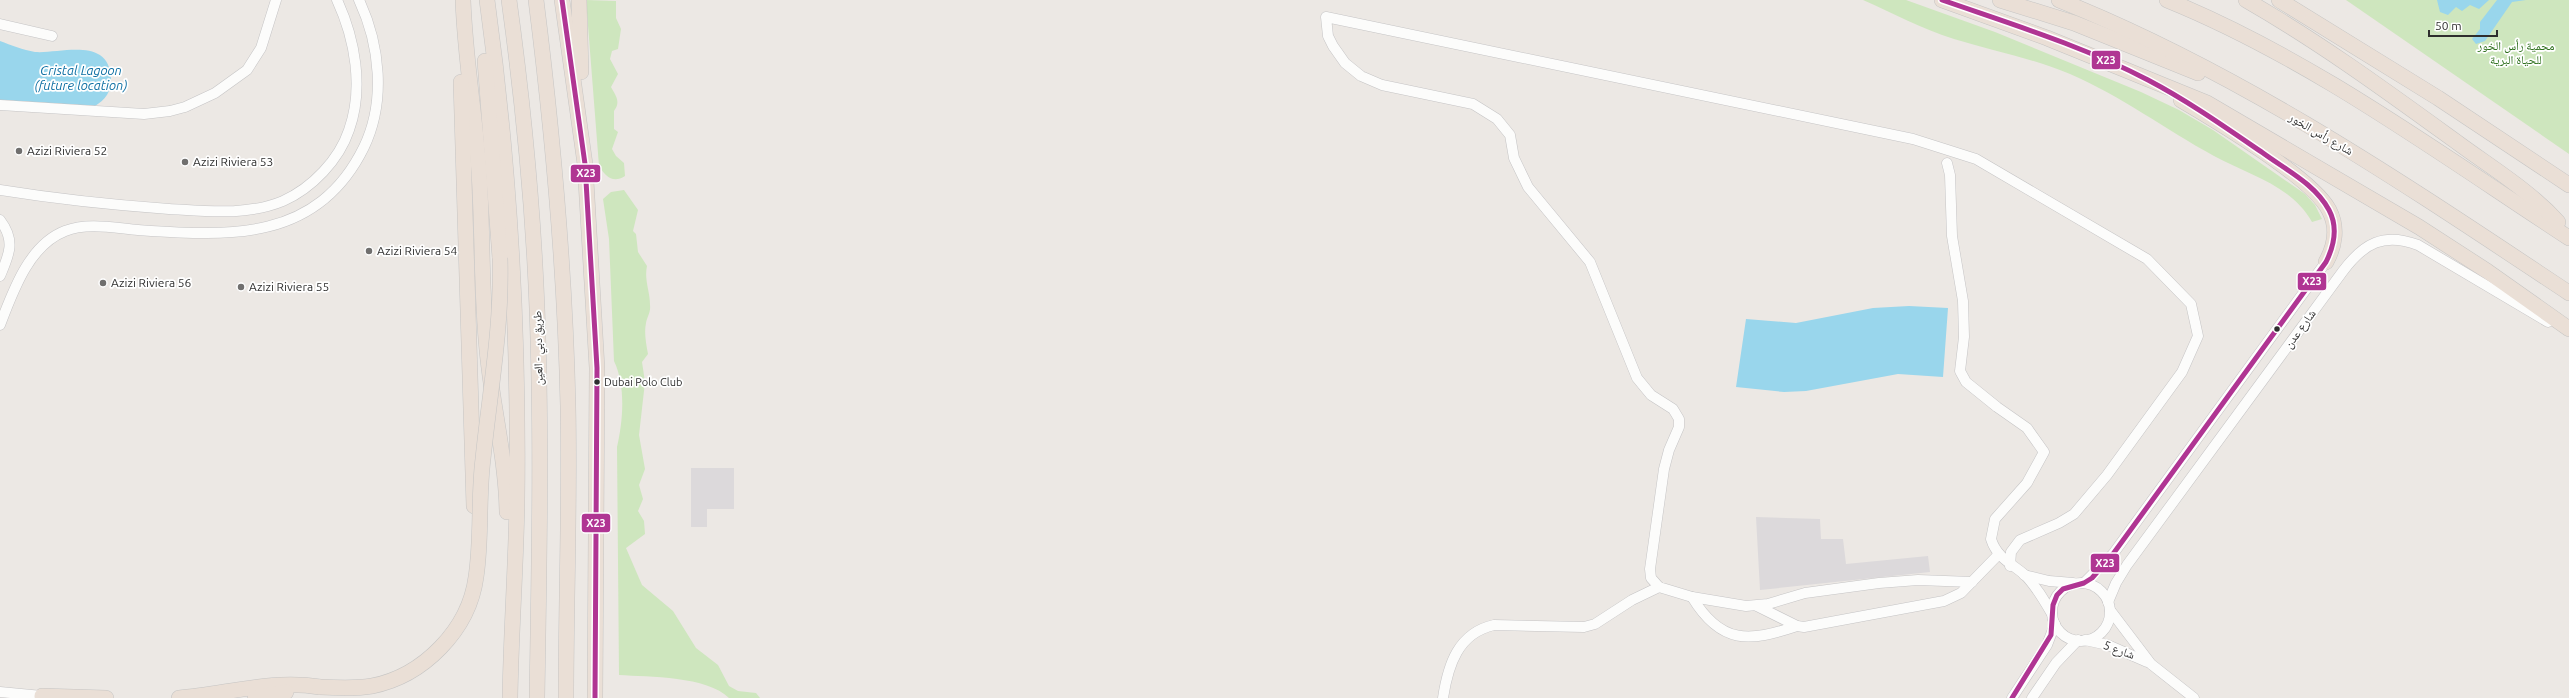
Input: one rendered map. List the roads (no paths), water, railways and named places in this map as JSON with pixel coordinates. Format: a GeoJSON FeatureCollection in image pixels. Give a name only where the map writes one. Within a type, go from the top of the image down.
{"type":"FeatureCollection","features":[{"type":"Feature","properties":{"kind":"highway"},"geometry":{"type":"LineString","coordinates":[[463,0],[465,52],[470,76],[479,172],[487,352],[505,468],[509,551],[513,580]]}},
{"type":"Feature","properties":{"kind":"highway"},"geometry":{"type":"LineString","coordinates":[[179,698],[260,685],[293,684],[320,687],[359,688],[383,683],[406,674],[430,658],[450,636],[467,608],[476,578],[482,464],[500,321],[500,258],[480,0]]}},
{"type":"Feature","properties":{"kind":"highway"},"geometry":{"type":"LineString","coordinates":[[487,0],[507,177],[514,295],[517,502],[513,580],[510,698]]}},
{"type":"Feature","properties":{"kind":"highway","name":"طريق دبي - العين"},"geometry":{"type":"LineString","coordinates":[[509,0],[528,157],[537,308],[539,432],[537,698]]}},
{"type":"Feature","properties":{"kind":"highway"},"geometry":{"type":"LineString","coordinates":[[536,0],[557,196],[568,407],[566,698]]}},
{"type":"Feature","properties":{"kind":"highway"},"geometry":{"type":"LineString","coordinates":[[562,0],[579,109],[589,207],[597,368],[595,698]]}},
{"type":"Feature","properties":{"kind":"highway"},"geometry":{"type":"LineString","coordinates":[[579,0],[581,58],[579,109]]}},
{"type":"Feature","properties":{"kind":"highway"},"geometry":{"type":"LineString","coordinates":[[1942,0],[2047,38],[2207,103],[2284,146],[2419,227],[2487,271],[2569,330]]}},
{"type":"Feature","properties":{"kind":"highway"},"geometry":{"type":"LineString","coordinates":[[2000,0],[2074,23],[2193,72],[2235,84]]}},
{"type":"Feature","properties":{"kind":"highway","name":"شارع رأس الخور"},"geometry":{"type":"LineString","coordinates":[[2059,0],[2148,39],[2235,84],[2384,172],[2569,293]]}},
{"type":"Feature","properties":{"kind":"highway"},"geometry":{"type":"LineString","coordinates":[[2167,0],[2235,31],[2323,80],[2377,112],[2569,236]]}},
{"type":"Feature","properties":{"kind":"highway"},"geometry":{"type":"LineString","coordinates":[[2246,0],[2288,24],[2368,78],[2535,201],[2569,236]]}},
{"type":"Feature","properties":{"kind":"highway"},"geometry":{"type":"LineString","coordinates":[[2279,0],[2431,93],[2569,185]]}},
{"type":"Feature","properties":{"kind":"highway"},"geometry":{"type":"LineString","coordinates":[[465,52],[461,77],[474,527],[478,550]]}},
{"type":"Feature","properties":{"kind":"highway"},"geometry":{"type":"LineString","coordinates":[[2129,71],[2208,117],[2317,193],[2329,210],[2334,226],[2333,246],[2326,262]]}},
{"type":"Feature","properties":{"kind":"highway"},"geometry":{"type":"LineString","coordinates":[[255,698],[320,687]]}},
{"type":"Feature","properties":{"kind":"highway"},"geometry":{"type":"LineString","coordinates":[[42,696],[106,698]]}},
{"type":"Feature","properties":{"kind":"street"},"geometry":{"type":"LineString","coordinates":[[0,105],[144,114],[170,111],[186,107],[215,93],[247,70],[261,48],[276,0]]}},
{"type":"Feature","properties":{"kind":"street"},"geometry":{"type":"LineString","coordinates":[[0,190],[118,206],[222,212],[261,208],[294,195],[316,179],[334,159],[352,123],[356,95],[356,66],[351,38],[337,0]]}},
{"type":"Feature","properties":{"kind":"street"},"geometry":{"type":"LineString","coordinates":[[0,325],[33,257],[48,241],[66,230],[97,227],[169,232],[245,233],[272,226],[299,215],[333,190],[360,155],[375,111],[378,81],[375,52],[368,22],[359,0]]}},
{"type":"Feature","properties":{"kind":"street"},"geometry":{"type":"LineString","coordinates":[[1972,582],[1918,580],[1879,583],[1805,593],[1757,606],[1731,605],[1659,587],[1651,578],[1650,569],[1664,469],[1669,450],[1679,427],[1679,419],[1673,409],[1651,395],[1637,378],[1590,262],[1528,187],[1514,158],[1510,135],[1497,119],[1473,104],[1382,85],[1361,76],[1345,63],[1332,46],[1328,36],[1326,17],[1913,139],[1976,159],[2147,259],[2191,304],[2198,336],[2182,372],[2106,475],[2074,514],[2053,526],[2020,540],[2011,552],[2010,566]]}},
{"type":"Feature","properties":{"kind":"street"},"geometry":{"type":"LineString","coordinates":[[0,24],[52,36]]}},
{"type":"Feature","properties":{"kind":"street"},"geometry":{"type":"LineString","coordinates":[[1947,163],[1950,175],[1952,236],[1962,301],[1964,337],[1960,371],[1972,387],[2027,428],[2044,452],[2027,483],[1995,519],[1991,539],[1998,554],[2010,566],[2024,575],[2041,596],[2053,619],[2068,638],[2081,640],[2093,638],[2103,630],[2109,619],[2109,606],[2103,593],[2094,586],[2080,583],[2049,581],[2024,575]]}},
{"type":"Feature","properties":{"kind":"street"},"geometry":{"type":"LineString","coordinates":[[0,220],[6,229],[10,246],[10,255],[0,276]]}},
{"type":"Feature","properties":{"kind":"street","name":"شارع عدن"},"geometry":{"type":"LineString","coordinates":[[2109,606],[2127,565],[2343,270],[2366,246],[2390,239],[2407,241],[2418,245],[2540,317],[2569,330]]}},
{"type":"Feature","properties":{"kind":"street","name":"شارع عدن"},"geometry":{"type":"LineString","coordinates":[[2080,583],[2113,554],[2326,262]]}},
{"type":"Feature","properties":{"kind":"street"},"geometry":{"type":"LineString","coordinates":[[1692,596],[1714,624],[1733,636],[1748,638],[1797,626],[1826,624],[1944,601],[1961,593],[1998,554]]}},
{"type":"Feature","properties":{"kind":"street"},"geometry":{"type":"LineString","coordinates":[[2012,698],[2047,645],[2053,619],[2053,604],[2058,594],[2066,587],[2080,583]]}},
{"type":"Feature","properties":{"kind":"street"},"geometry":{"type":"LineString","coordinates":[[1443,698],[1458,649],[1472,633],[1481,628],[1494,625],[1584,627],[1595,624],[1632,600],[1659,587]]}},
{"type":"Feature","properties":{"kind":"street"},"geometry":{"type":"LineString","coordinates":[[1757,606],[1797,626]]}},
{"type":"Feature","properties":{"kind":"street","name":"شارع 5"},"geometry":{"type":"LineString","coordinates":[[2109,606],[2151,664]]}},
{"type":"Feature","properties":{"kind":"street"},"geometry":{"type":"LineString","coordinates":[[2032,698],[2056,664],[2081,640]]}},
{"type":"Feature","properties":{"kind":"street","name":"شارع 5"},"geometry":{"type":"LineString","coordinates":[[2081,640],[2115,648],[2151,664],[2194,698]]}},
{"type":"Feature","properties":{"kind":"street"},"geometry":{"type":"LineString","coordinates":[[0,692],[42,696]]}},
{"type":"Feature","properties":{"kind":"street"},"geometry":{"type":"LineString","coordinates":[[23,698],[42,696]]}},
{"type":"Feature","properties":{"kind":"water"},"geometry":{"type":"Polygon","coordinates":[[[2437,0],[2489,0],[2479,9],[2470,5],[2462,11],[2456,7],[2448,15],[2440,12],[2437,0]]]}},
{"type":"Feature","properties":{"kind":"water"},"geometry":{"type":"Polygon","coordinates":[[[2497,0],[2526,0],[2512,2],[2485,41],[2476,44],[2472,39],[2480,29],[2480,22],[2497,0]]]}},
{"type":"Feature","properties":{"kind":"water","name":"Cristal Lagoon (future location)"},"geometry":{"type":"Polygon","coordinates":[[[0,41],[35,52],[82,50],[93,52],[102,56],[108,65],[111,78],[109,91],[105,98],[95,106],[0,100],[0,41]]]}},
{"type":"Feature","properties":{"kind":"water"},"geometry":{"type":"Polygon","coordinates":[[[1909,306],[1948,308],[1943,377],[1898,374],[1806,391],[1784,392],[1736,387],[1746,319],[1796,323],[1873,308],[1909,306]]]}},
{"type":"Feature","properties":{"kind":"place","name":"Azizi Riviera 52"},"geometry":{"type":"Point","coordinates":[19,151]}},
{"type":"Feature","properties":{"kind":"place","name":"Azizi Riviera 53"},"geometry":{"type":"Point","coordinates":[185,162]}},
{"type":"Feature","properties":{"kind":"place","name":"Azizi Riviera 54"},"geometry":{"type":"Point","coordinates":[369,251]}},
{"type":"Feature","properties":{"kind":"place","name":"Azizi Riviera 56"},"geometry":{"type":"Point","coordinates":[103,283]}},
{"type":"Feature","properties":{"kind":"place","name":"Azizi Riviera 55"},"geometry":{"type":"Point","coordinates":[241,287]}},
{"type":"Feature","properties":{"kind":"place","name":"Dubai Polo Club"},"geometry":{"type":"Point","coordinates":[597,382]}},
{"type":"Feature","properties":{"kind":"park label","name":"محمية رأس الخور للحياة البرية"},"geometry":{"type":"Point","coordinates":[2516,53]}}]}
